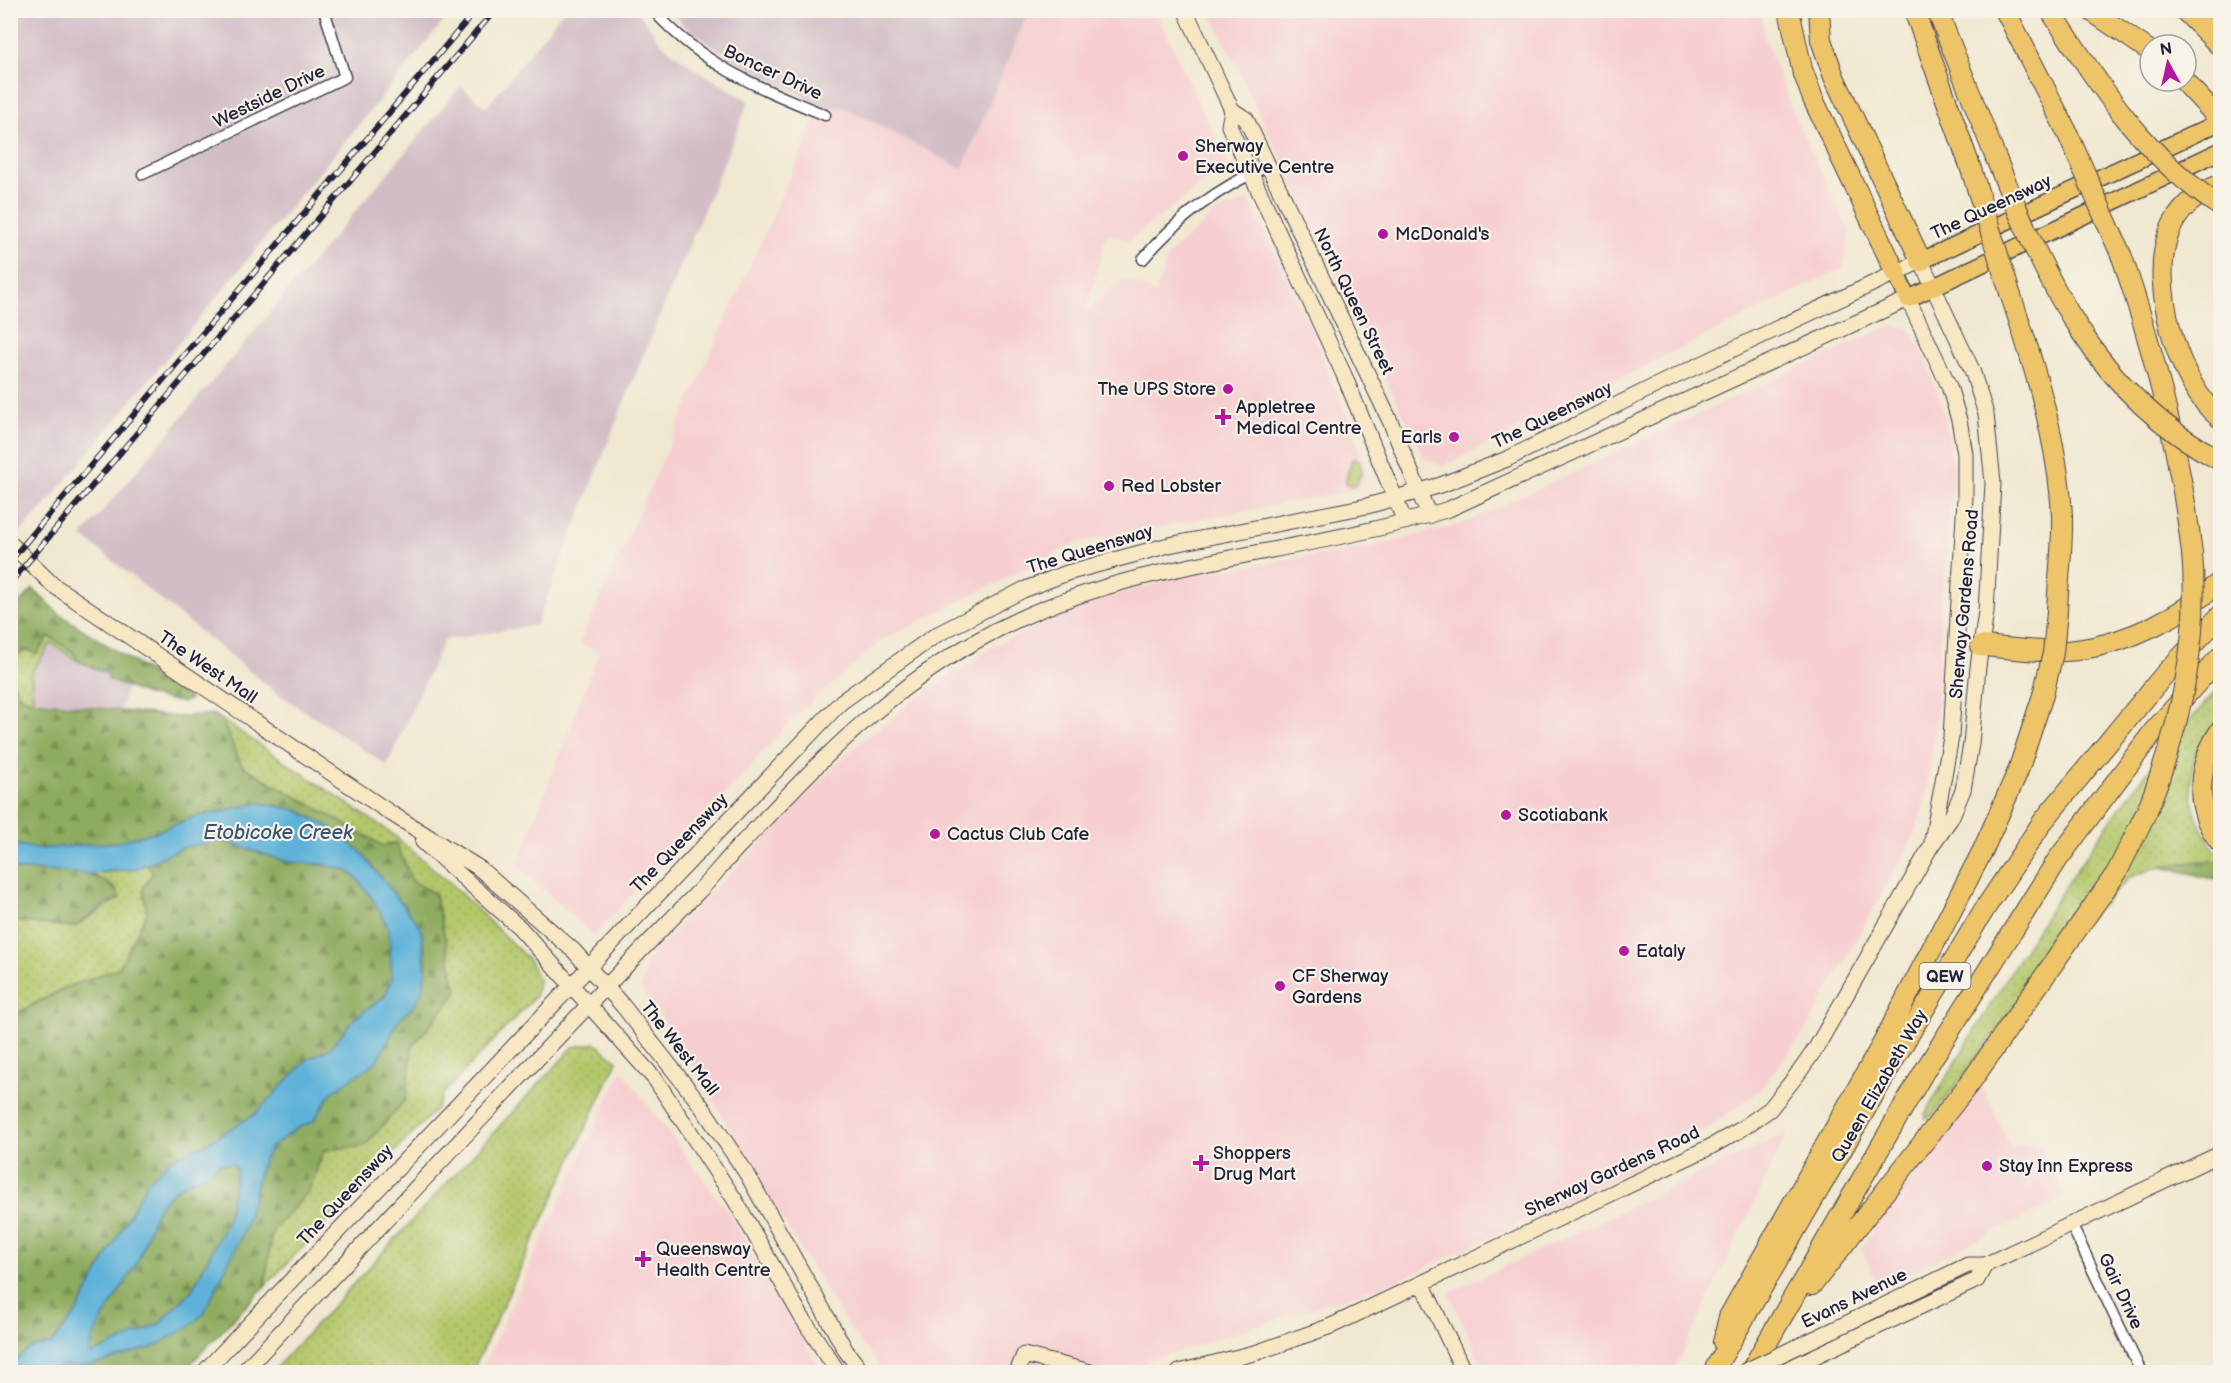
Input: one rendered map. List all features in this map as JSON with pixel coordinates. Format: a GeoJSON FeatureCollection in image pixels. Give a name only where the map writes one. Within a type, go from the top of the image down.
{"type":"FeatureCollection","features":[{"type":"Feature","properties":{"kind":"highway"},"geometry":{"type":"LineString","coordinates":[[1789,10],[1802,69],[1813,99],[1896,273]]}},
{"type":"Feature","properties":{"kind":"highway"},"geometry":{"type":"LineString","coordinates":[[1820,10],[1821,40],[1834,77],[1921,261]]}},
{"type":"Feature","properties":{"kind":"highway"},"geometry":{"type":"LineString","coordinates":[[1714,1370],[1729,1317],[1883,1043],[1983,850],[2018,771],[2054,653],[2062,516],[2054,446],[2028,348],[1971,169],[1914,10]]}},
{"type":"Feature","properties":{"kind":"highway"},"geometry":{"type":"LineString","coordinates":[[1937,10],[2038,260],[2059,300],[2086,341],[2124,386],[2153,413],[2220,460]]}},
{"type":"Feature","properties":{"kind":"highway"},"geometry":{"type":"LineString","coordinates":[[1771,1337],[1972,1080],[2116,873],[2147,811],[2177,727],[2185,687],[2195,583],[2180,465],[2164,396],[2121,257],[2066,130],[2005,10]]}},
{"type":"Feature","properties":{"kind":"highway"},"geometry":{"type":"LineString","coordinates":[[2050,10],[2123,118],[2181,177],[2220,206]]}},
{"type":"Feature","properties":{"kind":"highway"},"geometry":{"type":"LineString","coordinates":[[2090,10],[2138,43]]}},
{"type":"Feature","properties":{"kind":"highway"},"geometry":{"type":"LineString","coordinates":[[2184,10],[2220,46]]}},
{"type":"Feature","properties":{"kind":"highway"},"geometry":{"type":"LineString","coordinates":[[2204,10],[2220,24]]}},
{"type":"Feature","properties":{"kind":"highway"},"geometry":{"type":"LineString","coordinates":[[2195,93],[2220,121]]}},
{"type":"Feature","properties":{"kind":"highway"},"geometry":{"type":"LineString","coordinates":[[2220,184],[2198,195],[2179,214],[2168,233],[2163,259],[2166,303],[2179,355],[2198,394],[2220,418]]}},
{"type":"Feature","properties":{"kind":"highway"},"geometry":{"type":"LineString","coordinates":[[1981,646],[2076,650],[2114,642],[2162,623],[2220,582]]}},
{"type":"Feature","properties":{"kind":"highway","name":"Queen Elizabeth Way"},"geometry":{"type":"LineString","coordinates":[[1714,1370],[1949,968],[2044,820],[2164,675],[2220,616]]}},
{"type":"Feature","properties":{"kind":"highway","name":"Queen Elizabeth Way"},"geometry":{"type":"LineString","coordinates":[[1750,1372],[1925,1070],[2058,859],[2153,732],[2220,657]]}},
{"type":"Feature","properties":{"kind":"highway"},"geometry":{"type":"LineString","coordinates":[[2220,731],[2207,754],[2200,784],[2206,819],[2220,842]]}},
{"type":"Feature","properties":{"kind":"main road","name":"North Queen Street"},"geometry":{"type":"LineString","coordinates":[[1185,10],[1232,110],[1246,119],[1386,413],[1429,516]]}},
{"type":"Feature","properties":{"kind":"main road","name":"North Queen Street"},"geometry":{"type":"LineString","coordinates":[[1232,110],[1230,126],[1344,375],[1405,522]]}},
{"type":"Feature","properties":{"kind":"main road","name":"The Queensway"},"geometry":{"type":"LineString","coordinates":[[204,1372],[841,702],[901,658],[961,621],[1023,590],[1067,573],[1195,540],[1394,498],[1441,485],[1507,459],[1659,384],[2220,121]]}},
{"type":"Feature","properties":{"kind":"main road"},"geometry":{"type":"LineString","coordinates":[[243,1372],[605,986],[700,890],[795,788],[862,721],[936,664],[1020,619],[1076,597],[1167,571],[1429,516],[1520,479],[2220,151]]}},
{"type":"Feature","properties":{"kind":"main road","name":"Sherway Gardens Road"},"geometry":{"type":"LineString","coordinates":[[1179,1372],[1291,1341],[1331,1326],[1690,1157],[1740,1130],[1770,1108],[1816,1048],[1931,846],[1951,819],[1963,790],[1971,744],[1991,552],[1993,483],[1986,414],[1972,370],[1921,261]]}},
{"type":"Feature","properties":{"kind":"main road","name":"Sherway Gardens Road"},"geometry":{"type":"LineString","coordinates":[[1896,273],[1949,386],[1959,420],[1965,454],[1965,498],[1951,737],[1931,846]]}},
{"type":"Feature","properties":{"kind":"main road"},"geometry":{"type":"LineString","coordinates":[[1167,571],[1182,563],[1191,553],[1195,540]]}},
{"type":"Feature","properties":{"kind":"main road","name":"The West Mall"},"geometry":{"type":"LineString","coordinates":[[10,543],[53,585],[392,814],[479,868],[537,917],[588,966],[700,1104],[747,1173],[846,1351],[862,1372]]}},
{"type":"Feature","properties":{"kind":"main road"},"geometry":{"type":"LineString","coordinates":[[1955,644],[1981,646]]}},
{"type":"Feature","properties":{"kind":"main road"},"geometry":{"type":"LineString","coordinates":[[1954,664],[1978,667]]}},
{"type":"Feature","properties":{"kind":"main road","name":"The West Mall"},"geometry":{"type":"LineString","coordinates":[[392,814],[520,928],[655,1079],[691,1131],[838,1372]]}},
{"type":"Feature","properties":{"kind":"main road","name":"Evans Avenue"},"geometry":{"type":"LineString","coordinates":[[1743,1372],[1968,1265],[1984,1265],[2220,1154]]}},
{"type":"Feature","properties":{"kind":"main road","name":"Evans Avenue"},"geometry":{"type":"LineString","coordinates":[[1781,1372],[1977,1280],[1984,1265]]}},
{"type":"Feature","properties":{"kind":"main road"},"geometry":{"type":"LineString","coordinates":[[1422,1283],[1464,1372]]}},
{"type":"Feature","properties":{"kind":"main road"},"geometry":{"type":"LineString","coordinates":[[1017,1372],[1024,1355],[1043,1367],[1090,1372]]}},
{"type":"Feature","properties":{"kind":"street","name":"Westside Drive"},"geometry":{"type":"LineString","coordinates":[[143,174],[345,77],[324,10]]}},
{"type":"Feature","properties":{"kind":"street","name":"Boncer Drive"},"geometry":{"type":"LineString","coordinates":[[653,10],[689,46],[713,64],[747,83],[825,115]]}},
{"type":"Feature","properties":{"kind":"street"},"geometry":{"type":"LineString","coordinates":[[1143,259],[1158,242],[1199,205],[1251,173],[1268,166]]}},
{"type":"Feature","properties":{"kind":"street","name":"Gair Drive"},"geometry":{"type":"LineString","coordinates":[[2071,1224],[2141,1372]]}},
{"type":"Feature","properties":{"kind":"shaded area"},"geometry":{"type":"Polygon","coordinates":[[[564,10],[637,11],[663,45],[695,69],[749,101],[624,402],[536,625],[444,640],[387,765],[274,691],[82,536],[461,86],[486,108],[564,10]]]}},
{"type":"Feature","properties":{"kind":"shaded area"},"geometry":{"type":"Polygon","coordinates":[[[11,11],[452,11],[45,506],[11,541],[11,11]]]}},
{"type":"Feature","properties":{"kind":"shaded area"},"geometry":{"type":"Polygon","coordinates":[[[673,11],[1029,11],[962,169],[848,109],[822,106],[740,64],[684,26],[673,11]]]}},
{"type":"Feature","properties":{"kind":"shaded area"},"geometry":{"type":"Polygon","coordinates":[[[1029,11],[1156,11],[1225,159],[1226,166],[1128,241],[1107,233],[1086,312],[1123,279],[1156,293],[1168,255],[1216,212],[1246,201],[1250,202],[1312,330],[1363,459],[1366,480],[1359,488],[1350,491],[1078,542],[883,640],[800,711],[594,936],[517,865],[599,652],[580,643],[822,106],[848,109],[962,169],[1029,11]]]}},
{"type":"Feature","properties":{"kind":"shaded area"},"geometry":{"type":"Polygon","coordinates":[[[1210,11],[1762,11],[1764,36],[1798,125],[1850,231],[1844,267],[1444,466],[1424,458],[1210,11]]]}},
{"type":"Feature","properties":{"kind":"shaded area","name":"CF Sherway Gardens"},"geometry":{"type":"Polygon","coordinates":[[[1891,325],[1908,327],[1926,358],[1945,416],[1954,473],[1941,610],[1938,708],[1926,799],[1912,840],[1804,1033],[1761,1089],[1711,1126],[1645,1163],[1402,1279],[1148,1361],[1147,1372],[884,1372],[848,1326],[776,1209],[675,1034],[641,990],[646,962],[698,905],[851,750],[918,696],[993,647],[1082,603],[1179,577],[1376,546],[1462,524],[1891,325]]]}},
{"type":"Feature","properties":{"kind":"shaded area"},"geometry":{"type":"Polygon","coordinates":[[[51,643],[78,661],[109,674],[107,679],[127,687],[120,710],[33,701],[31,673],[51,643]]]}},
{"type":"Feature","properties":{"kind":"shaded area","name":"Queensway Health Centre"},"geometry":{"type":"Polygon","coordinates":[[[622,1070],[730,1215],[822,1372],[480,1372],[622,1070]]]}},
{"type":"Feature","properties":{"kind":"shaded area"},"geometry":{"type":"Polygon","coordinates":[[[1981,1084],[2011,1148],[2037,1139],[2065,1198],[1879,1287],[1861,1248],[1981,1084]]]}},
{"type":"Feature","properties":{"kind":"shaded area"},"geometry":{"type":"Polygon","coordinates":[[[1788,1132],[1673,1372],[1485,1372],[1449,1293],[1788,1132]]]}},
{"type":"Feature","properties":{"kind":"green space"},"geometry":{"type":"Polygon","coordinates":[[[1355,458],[1359,460],[1362,472],[1356,484],[1352,486],[1346,483],[1346,480],[1352,460],[1355,458]]]}},
{"type":"Feature","properties":{"kind":"green space"},"geometry":{"type":"Polygon","coordinates":[[[33,589],[59,614],[190,699],[183,703],[147,695],[107,679],[108,674],[78,661],[73,652],[49,636],[37,654],[28,650],[11,657],[11,612],[33,589]]]}},
{"type":"Feature","properties":{"kind":"green space"},"geometry":{"type":"Polygon","coordinates":[[[49,636],[73,652],[78,661],[51,643],[31,673],[33,701],[19,696],[14,683],[11,686],[11,657],[28,650],[49,636]]]}},
{"type":"Feature","properties":{"kind":"green space"},"geometry":{"type":"Polygon","coordinates":[[[14,683],[19,696],[33,701],[178,717],[213,714],[221,719],[242,766],[383,846],[396,843],[412,881],[435,894],[457,992],[412,1047],[406,1099],[365,1146],[324,1150],[308,1192],[272,1231],[265,1286],[183,1372],[54,1372],[63,1364],[77,1367],[96,1364],[153,1347],[245,1228],[261,1166],[271,1147],[296,1129],[314,1121],[331,1093],[377,1061],[399,1019],[412,1008],[426,971],[421,928],[360,851],[327,826],[297,810],[261,803],[194,817],[156,832],[117,842],[39,849],[11,844],[10,686],[14,683]]]}},
{"type":"Feature","properties":{"kind":"green space"},"geometry":{"type":"Polygon","coordinates":[[[2220,687],[2221,716],[2197,754],[2191,781],[2194,808],[2220,861],[2161,866],[2130,877],[2054,953],[1933,1116],[1925,1118],[1925,1114],[1992,1002],[2061,892],[2136,786],[2220,687]]]}},
{"type":"Feature","properties":{"kind":"green space"},"geometry":{"type":"Polygon","coordinates":[[[221,719],[390,832],[450,883],[529,960],[539,979],[535,997],[443,1094],[437,1108],[265,1286],[272,1231],[308,1192],[324,1150],[365,1145],[406,1099],[412,1047],[457,992],[435,894],[412,881],[396,844],[383,846],[242,766],[221,719]]]}},
{"type":"Feature","properties":{"kind":"green space"},"geometry":{"type":"Polygon","coordinates":[[[2220,743],[2220,831],[2211,809],[2210,787],[2220,743]]]}},
{"type":"Feature","properties":{"kind":"green space"},"geometry":{"type":"Polygon","coordinates":[[[220,840],[288,862],[321,864],[346,870],[356,877],[374,901],[389,929],[392,981],[385,996],[355,1018],[329,1050],[308,1059],[254,1115],[202,1146],[172,1158],[148,1181],[75,1315],[51,1344],[31,1348],[15,1361],[11,1369],[11,1016],[67,987],[119,968],[147,913],[143,889],[153,872],[147,864],[184,847],[220,840]]]}},
{"type":"Feature","properties":{"kind":"green space"},"geometry":{"type":"Polygon","coordinates":[[[2220,861],[2220,881],[2161,866],[2220,861]]]}},
{"type":"Feature","properties":{"kind":"green space"},"geometry":{"type":"Polygon","coordinates":[[[147,864],[153,872],[143,889],[147,913],[119,968],[67,987],[11,1016],[10,921],[74,927],[120,898],[116,889],[91,874],[136,869],[147,864]]]}},
{"type":"Feature","properties":{"kind":"green space"},"geometry":{"type":"Polygon","coordinates":[[[10,869],[72,872],[87,875],[101,879],[112,887],[120,898],[106,904],[74,927],[11,921],[10,869]]]}},
{"type":"Feature","properties":{"kind":"green space"},"geometry":{"type":"Polygon","coordinates":[[[595,1043],[617,1061],[472,1372],[272,1372],[573,1047],[595,1043]]]}},
{"type":"Feature","properties":{"kind":"green space"},"geometry":{"type":"Polygon","coordinates":[[[219,1164],[233,1164],[237,1170],[227,1222],[192,1290],[158,1325],[92,1354],[88,1353],[102,1320],[136,1264],[162,1202],[187,1182],[207,1173],[219,1164]]]}},
{"type":"Feature","properties":{"kind":"water","name":"Etobicoke Creek"},"geometry":{"type":"Polygon","coordinates":[[[261,803],[297,810],[327,826],[360,851],[421,928],[426,971],[421,994],[412,1008],[399,1019],[377,1061],[331,1093],[314,1121],[296,1129],[271,1147],[261,1166],[245,1228],[204,1313],[190,1326],[153,1347],[96,1364],[77,1367],[63,1365],[54,1372],[11,1372],[15,1361],[31,1348],[51,1344],[75,1315],[148,1181],[172,1158],[202,1146],[254,1115],[308,1059],[329,1049],[355,1018],[385,996],[392,980],[389,929],[374,901],[356,877],[346,870],[321,864],[288,862],[220,840],[184,847],[136,869],[91,874],[11,869],[11,844],[39,849],[117,842],[156,832],[194,817],[261,803]],[[219,1164],[175,1190],[162,1202],[136,1264],[102,1321],[89,1353],[92,1354],[158,1325],[192,1290],[227,1222],[237,1170],[233,1164],[219,1164]]]}},
{"type":"Feature","properties":{"kind":"railway"},"geometry":{"type":"LineString","coordinates":[[10,561],[476,10]]}},
{"type":"Feature","properties":{"kind":"railway"},"geometry":{"type":"LineString","coordinates":[[10,583],[495,10]]}},
{"type":"Feature","properties":{"kind":"place","name":"Sherway Executive Centre"},"geometry":{"type":"Point","coordinates":[1183,156]}},
{"type":"Feature","properties":{"kind":"place","name":"McDonald's"},"geometry":{"type":"Point","coordinates":[1383,234]}},
{"type":"Feature","properties":{"kind":"place","name":"The UPS Store"},"geometry":{"type":"Point","coordinates":[1228,389]}},
{"type":"Feature","properties":{"kind":"place","name":"Appletree Medical Centre"},"geometry":{"type":"Point","coordinates":[1223,417]}},
{"type":"Feature","properties":{"kind":"place","name":"Earls"},"geometry":{"type":"Point","coordinates":[1454,437]}},
{"type":"Feature","properties":{"kind":"place","name":"Red Lobster"},"geometry":{"type":"Point","coordinates":[1109,486]}},
{"type":"Feature","properties":{"kind":"place","name":"Scotiabank"},"geometry":{"type":"Point","coordinates":[1506,815]}},
{"type":"Feature","properties":{"kind":"place","name":"Cactus Club Cafe"},"geometry":{"type":"Point","coordinates":[935,834]}},
{"type":"Feature","properties":{"kind":"place","name":"Eataly"},"geometry":{"type":"Point","coordinates":[1624,951]}},
{"type":"Feature","properties":{"kind":"place","name":"CF Sherway Gardens"},"geometry":{"type":"Point","coordinates":[1280,986]}},
{"type":"Feature","properties":{"kind":"place","name":"Shoppers Drug Mart"},"geometry":{"type":"Point","coordinates":[1201,1163]}},
{"type":"Feature","properties":{"kind":"place","name":"Stay Inn Express"},"geometry":{"type":"Point","coordinates":[1987,1166]}},
{"type":"Feature","properties":{"kind":"place","name":"Queensway Health Centre"},"geometry":{"type":"Point","coordinates":[643,1259]}}]}
